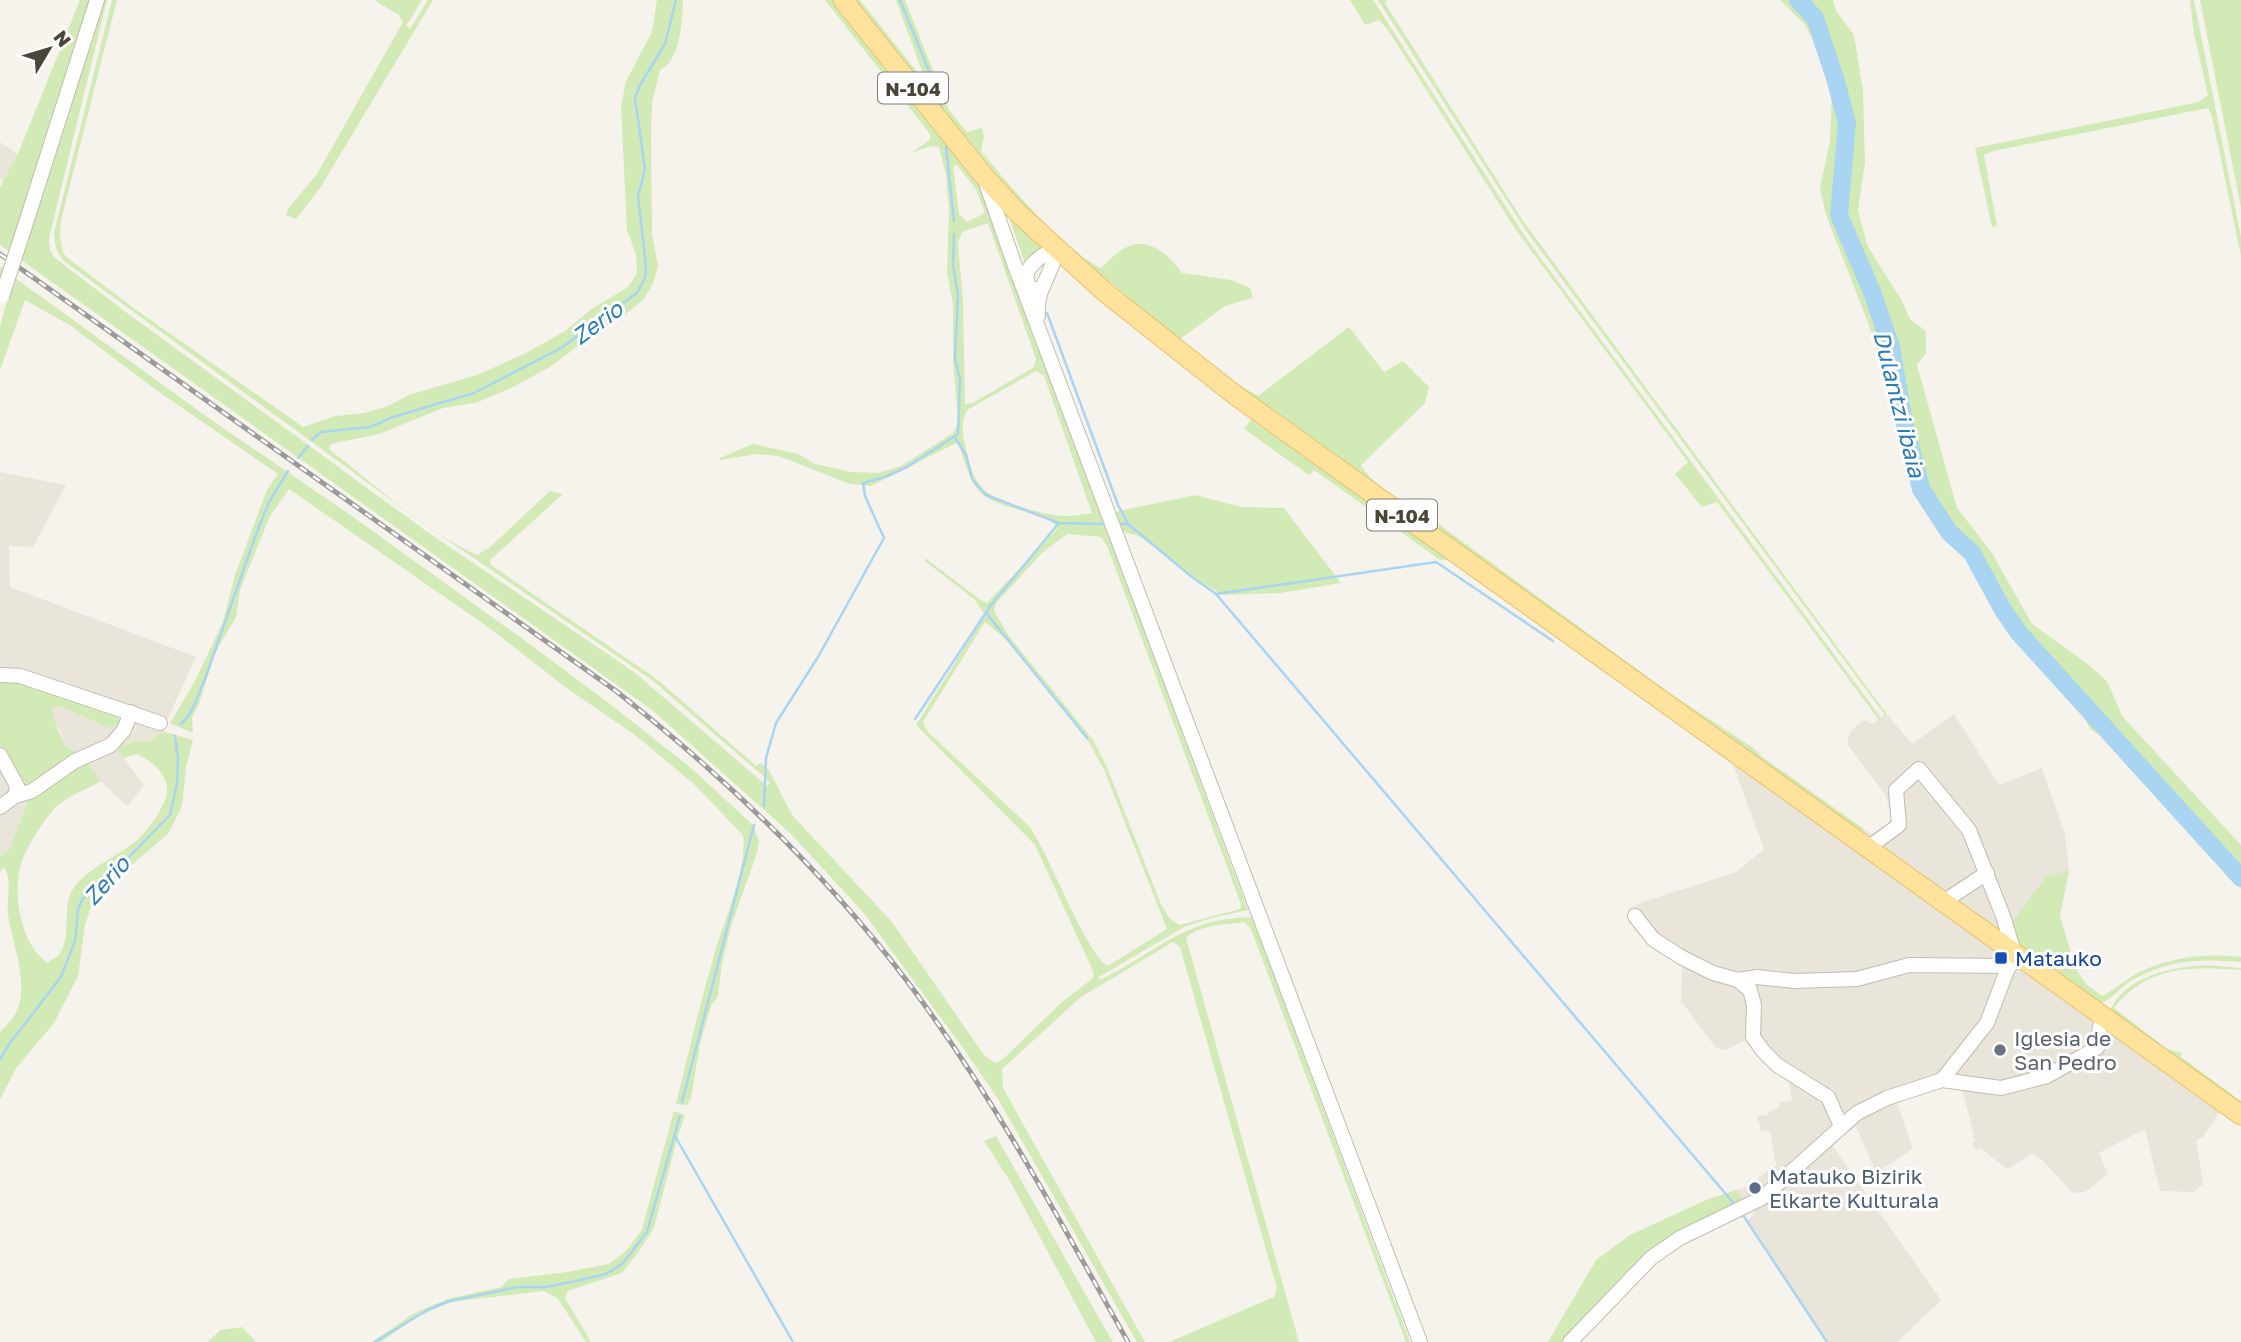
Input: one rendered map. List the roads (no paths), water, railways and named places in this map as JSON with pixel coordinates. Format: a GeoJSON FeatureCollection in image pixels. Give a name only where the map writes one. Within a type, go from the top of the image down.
{"type":"FeatureCollection","features":[{"type":"Feature","properties":{"kind":"main road","name":"N-104"},"geometry":{"type":"LineString","coordinates":[[843,0],[983,175],[1056,249],[1235,395],[1868,848],[1942,902],[2012,959],[2102,1014],[2241,1115]]}},
{"type":"Feature","properties":{"kind":"street"},"geometry":{"type":"LineString","coordinates":[[1,299],[97,0]]}},
{"type":"Feature","properties":{"kind":"street"},"geometry":{"type":"LineString","coordinates":[[983,175],[1035,284],[1040,328],[1420,1342]]}},
{"type":"Feature","properties":{"kind":"street"},"geometry":{"type":"LineString","coordinates":[[1035,284],[1056,249]]}},
{"type":"Feature","properties":{"kind":"street"},"geometry":{"type":"LineString","coordinates":[[1056,249],[1040,256],[1029,269],[1026,279],[1035,284],[1079,269]]}},
{"type":"Feature","properties":{"kind":"street"},"geometry":{"type":"LineString","coordinates":[[0,675],[20,676],[160,723]]}},
{"type":"Feature","properties":{"kind":"street"},"geometry":{"type":"LineString","coordinates":[[0,807],[15,796],[32,791],[75,761],[111,745],[124,730],[131,712]]}},
{"type":"Feature","properties":{"kind":"street"},"geometry":{"type":"LineString","coordinates":[[0,755],[17,786],[15,796]]}},
{"type":"Feature","properties":{"kind":"street"},"geometry":{"type":"LineString","coordinates":[[1868,848],[1899,825],[1896,790],[1919,769],[1969,830],[2003,916],[2012,959],[1987,1023],[1942,1080]]}},
{"type":"Feature","properties":{"kind":"street"},"geometry":{"type":"LineString","coordinates":[[1942,902],[1987,873]]}},
{"type":"Feature","properties":{"kind":"street"},"geometry":{"type":"LineString","coordinates":[[1635,916],[1653,939],[1713,973],[1738,980],[1750,990],[1754,1005],[1753,1037],[1777,1065],[1828,1097],[1841,1126]]}},
{"type":"Feature","properties":{"kind":"street"},"geometry":{"type":"LineString","coordinates":[[1738,980],[1757,977],[1795,981],[1857,979],[1909,965],[2012,959]]}},
{"type":"Feature","properties":{"kind":"street"},"geometry":{"type":"LineString","coordinates":[[1570,1342],[1651,1258],[1680,1238],[1762,1198],[1857,1113],[1887,1098],[1942,1080],[2001,1088],[2047,1076],[2097,1048],[2102,1014]]}},
{"type":"Feature","properties":{"kind":"waterway","name":"Zerio"},"geometry":{"type":"LineString","coordinates":[[312,440],[321,432],[370,427],[393,417],[474,393],[561,348],[637,293],[645,278],[646,266],[638,197],[645,169],[635,98],[665,44],[676,0]]}},
{"type":"Feature","properties":{"kind":"waterway"},"geometry":{"type":"LineString","coordinates":[[900,0],[940,98],[942,111]]}},
{"type":"Feature","properties":{"kind":"waterway","name":"Dulantzi ibaia"},"geometry":{"type":"LineString","coordinates":[[1798,0],[1815,18],[1847,123],[1839,215],[1872,292],[1891,347],[1903,417],[1921,489],[1949,532],[1972,553],[2003,610],[2019,633],[2241,878]]}},
{"type":"Feature","properties":{"kind":"waterway"},"geometry":{"type":"LineString","coordinates":[[946,147],[954,221]]}},
{"type":"Feature","properties":{"kind":"waterway"},"geometry":{"type":"LineString","coordinates":[[764,806],[766,758],[776,723],[818,657],[884,538],[865,496],[863,483],[907,467],[958,434],[960,378],[955,359],[958,295],[953,265],[954,234]]}},
{"type":"Feature","properties":{"kind":"waterway"},"geometry":{"type":"LineString","coordinates":[[1047,313],[1118,505],[1128,524]]}},
{"type":"Feature","properties":{"kind":"waterway"},"geometry":{"type":"LineString","coordinates":[[955,438],[966,455],[972,479],[986,495],[1059,523],[1102,524]]}},
{"type":"Feature","properties":{"kind":"waterway","name":"Zerio"},"geometry":{"type":"LineString","coordinates":[[298,458],[308,446]]}},
{"type":"Feature","properties":{"kind":"waterway","name":"Zerio"},"geometry":{"type":"LineString","coordinates":[[181,724],[193,709],[205,679],[269,502],[288,471]]}},
{"type":"Feature","properties":{"kind":"waterway"},"geometry":{"type":"LineString","coordinates":[[915,719],[991,605],[1059,523]]}},
{"type":"Feature","properties":{"kind":"waterway"},"geometry":{"type":"LineString","coordinates":[[1122,524],[1128,524],[1216,594],[1736,1206]]}},
{"type":"Feature","properties":{"kind":"waterway"},"geometry":{"type":"LineString","coordinates":[[1216,594],[1436,562],[1553,641]]}},
{"type":"Feature","properties":{"kind":"waterway"},"geometry":{"type":"LineString","coordinates":[[986,613],[1087,738]]}},
{"type":"Feature","properties":{"kind":"waterway","name":"Zerio"},"geometry":{"type":"LineString","coordinates":[[0,1059],[61,977],[75,941],[78,909],[82,900],[98,881],[125,861],[170,815],[177,784],[175,736]]}},
{"type":"Feature","properties":{"kind":"waterway"},"geometry":{"type":"LineString","coordinates":[[682,1102],[754,825]]}},
{"type":"Feature","properties":{"kind":"waterway"},"geometry":{"type":"LineString","coordinates":[[375,1342],[429,1309],[450,1301],[518,1287],[546,1287],[576,1281],[606,1274],[622,1264],[647,1232],[680,1116]]}},
{"type":"Feature","properties":{"kind":"waterway"},"geometry":{"type":"LineString","coordinates":[[675,1136],[793,1342]]}},
{"type":"Feature","properties":{"kind":"waterway"},"geometry":{"type":"LineString","coordinates":[[1743,1215],[1827,1342]]}},
{"type":"Feature","properties":{"kind":"railway"},"geometry":{"type":"LineString","coordinates":[[0,254],[616,691],[734,791],[807,863],[841,901],[875,940],[938,1024],[1024,1158],[1128,1342]]}},
{"type":"Feature","properties":{"kind":"place","name":"Matauko"},"geometry":{"type":"Point","coordinates":[2001,958]}},
{"type":"Feature","properties":{"kind":"place","name":"Iglesia de San Pedro"},"geometry":{"type":"Point","coordinates":[2000,1050]}},
{"type":"Feature","properties":{"kind":"place","name":"Matauko Bizirik Elkarte Kulturala"},"geometry":{"type":"Point","coordinates":[1755,1188]}}]}
